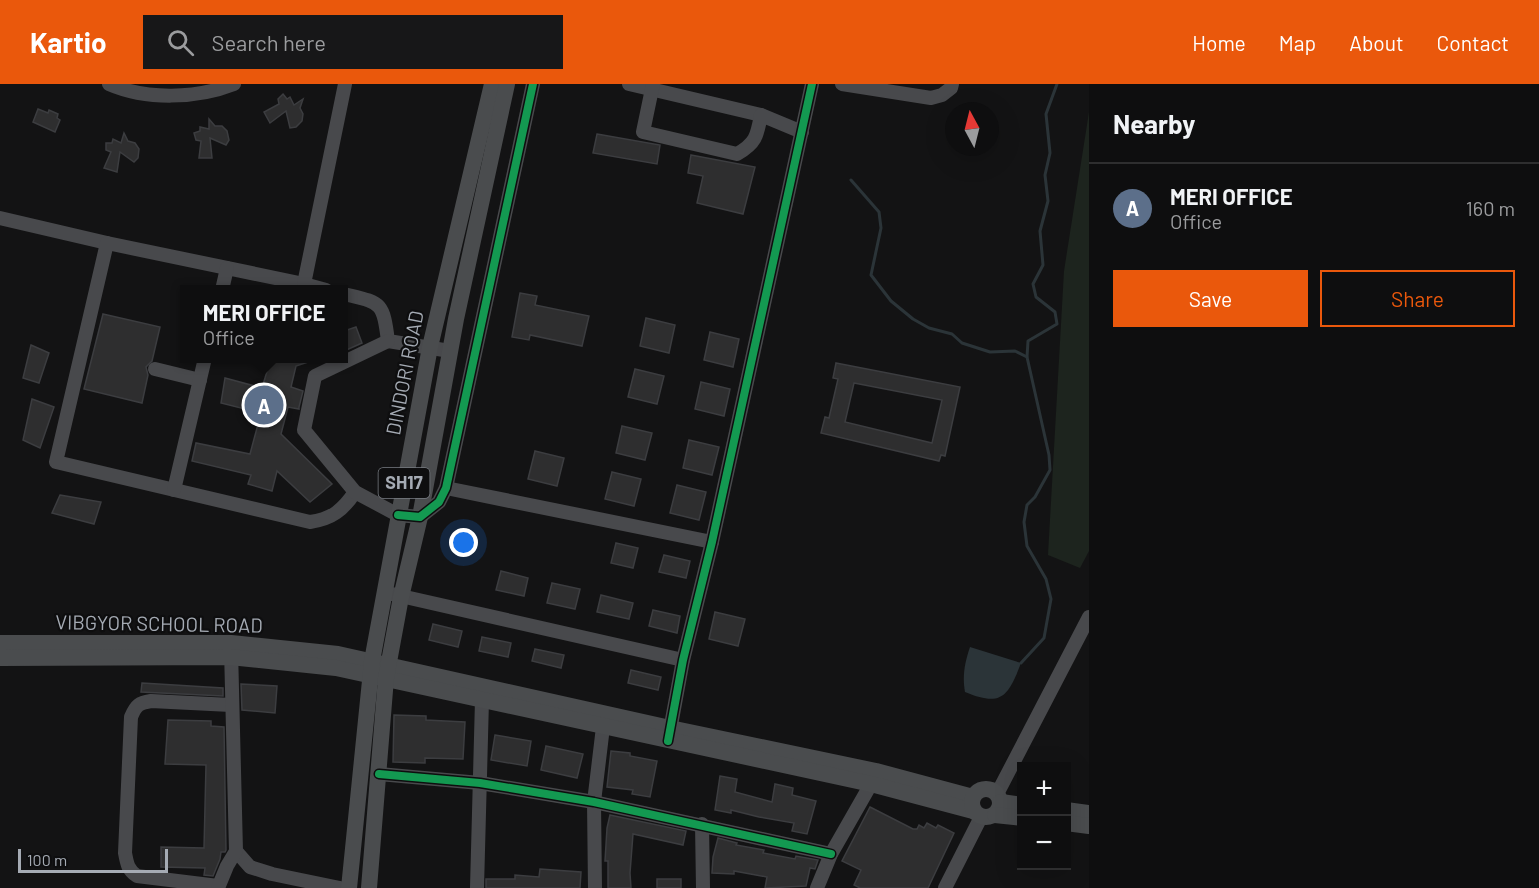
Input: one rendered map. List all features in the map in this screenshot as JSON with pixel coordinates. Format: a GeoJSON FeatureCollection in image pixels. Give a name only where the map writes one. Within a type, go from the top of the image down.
{"type":"FeatureCollection","features":[{"type":"Feature","properties":{"kind":"main road","name":"DINDORI ROAD"},"geometry":{"type":"LineString","coordinates":[[349,888],[379,670],[384,592],[430,346],[492,84]]}},
{"type":"Feature","properties":{"kind":"main road"},"geometry":{"type":"LineString","coordinates":[[369,888],[379,774],[379,670],[401,597],[420,517],[450,351],[507,84]]}},
{"type":"Feature","properties":{"kind":"main road","name":"VIBGYOR SCHOOL ROAD"},"geometry":{"type":"LineString","coordinates":[[0,642],[231,650],[336,668],[379,670]]}},
{"type":"Feature","properties":{"kind":"main road","name":"VIBGYOR SCHOOL ROAD"},"geometry":{"type":"LineString","coordinates":[[0,658],[231,650]]}},
{"type":"Feature","properties":{"kind":"main road"},"geometry":{"type":"LineString","coordinates":[[379,670],[482,700],[603,727],[669,735],[876,771],[1017,816]]}},
{"type":"Feature","properties":{"kind":"main road"},"geometry":{"type":"LineString","coordinates":[[379,670],[669,735],[871,784],[987,806],[1017,805]]}},
{"type":"Feature","properties":{"kind":"main road"},"geometry":{"type":"LineString","coordinates":[[1071,811],[1089,813]]}},
{"type":"Feature","properties":{"kind":"main road"},"geometry":{"type":"LineString","coordinates":[[1071,824],[1089,826]]}},
{"type":"Feature","properties":{"kind":"street"},"geometry":{"type":"LineString","coordinates":[[109,84],[125,91],[151,95],[195,93],[234,84]]}},
{"type":"Feature","properties":{"kind":"street"},"geometry":{"type":"LineString","coordinates":[[304,284],[345,84]]}},
{"type":"Feature","properties":{"kind":"street"},"geometry":{"type":"LineString","coordinates":[[341,363],[315,376],[304,430],[355,492],[398,515],[420,517],[439,502],[446,488],[533,84]]}},
{"type":"Feature","properties":{"kind":"street"},"geometry":{"type":"LineString","coordinates":[[629,84],[653,87],[761,115],[802,132]]}},
{"type":"Feature","properties":{"kind":"street"},"geometry":{"type":"LineString","coordinates":[[669,735],[683,660],[712,542],[812,84]]}},
{"type":"Feature","properties":{"kind":"street"},"geometry":{"type":"LineString","coordinates":[[842,84],[931,98],[942,95],[951,88],[952,84]]}},
{"type":"Feature","properties":{"kind":"street"},"geometry":{"type":"LineString","coordinates":[[653,87],[643,132],[737,154],[750,147],[758,135],[761,115]]}},
{"type":"Feature","properties":{"kind":"street"},"geometry":{"type":"LineString","coordinates":[[0,218],[308,285]]}},
{"type":"Feature","properties":{"kind":"street"},"geometry":{"type":"LineString","coordinates":[[107,243],[56,462],[310,522],[330,517],[346,506],[355,492]]}},
{"type":"Feature","properties":{"kind":"street"},"geometry":{"type":"LineString","coordinates":[[223,285],[227,268]]}},
{"type":"Feature","properties":{"kind":"street"},"geometry":{"type":"LineString","coordinates":[[348,295],[375,301],[384,315],[388,340]]}},
{"type":"Feature","properties":{"kind":"street"},"geometry":{"type":"LineString","coordinates":[[348,360],[388,340],[450,351]]}},
{"type":"Feature","properties":{"kind":"street"},"geometry":{"type":"LineString","coordinates":[[174,490],[204,363]]}},
{"type":"Feature","properties":{"kind":"street"},"geometry":{"type":"LineString","coordinates":[[154,369],[200,380]]}},
{"type":"Feature","properties":{"kind":"street"},"geometry":{"type":"LineString","coordinates":[[446,488],[712,542]]}},
{"type":"Feature","properties":{"kind":"street"},"geometry":{"type":"LineString","coordinates":[[384,592],[683,660]]}},
{"type":"Feature","properties":{"kind":"street"},"geometry":{"type":"LineString","coordinates":[[945,888],[1089,617]]}},
{"type":"Feature","properties":{"kind":"street"},"geometry":{"type":"LineString","coordinates":[[231,650],[236,851],[218,887],[137,876],[127,865],[125,853],[131,717],[135,708],[139,703],[151,701],[231,705]]}},
{"type":"Feature","properties":{"kind":"street"},"geometry":{"type":"LineString","coordinates":[[477,888],[482,700]]}},
{"type":"Feature","properties":{"kind":"street"},"geometry":{"type":"LineString","coordinates":[[595,888],[594,802],[603,727]]}},
{"type":"Feature","properties":{"kind":"street"},"geometry":{"type":"LineString","coordinates":[[379,774],[480,783],[594,802],[831,854]]}},
{"type":"Feature","properties":{"kind":"street"},"geometry":{"type":"LineString","coordinates":[[817,888],[831,854],[871,784]]}},
{"type":"Feature","properties":{"kind":"street"},"geometry":{"type":"LineString","coordinates":[[702,824],[703,888]]}},
{"type":"Feature","properties":{"kind":"street"},"geometry":{"type":"LineString","coordinates":[[236,851],[250,867],[272,874],[340,888]]}},
{"type":"Feature","properties":{"kind":"shaded area"},"geometry":{"type":"Polygon","coordinates":[[[1089,112],[1089,551],[1080,568],[1048,555],[1064,271],[1089,112]]]}},
{"type":"Feature","properties":{"kind":"shaded area"},"geometry":{"type":"Polygon","coordinates":[[[970,647],[1021,663],[1012,684],[1002,696],[987,699],[965,692],[965,669],[970,647]]]}},
{"type":"Feature","properties":{"kind":"building"},"geometry":{"type":"Polygon","coordinates":[[[283,94],[287,99],[290,97],[294,105],[303,99],[300,108],[303,114],[302,121],[296,127],[290,128],[286,111],[270,123],[264,112],[279,104],[278,99],[283,94]]]}},
{"type":"Feature","properties":{"kind":"building"},"geometry":{"type":"Polygon","coordinates":[[[38,109],[58,114],[57,118],[60,120],[55,132],[33,122],[38,109]]]}},
{"type":"Feature","properties":{"kind":"building"},"geometry":{"type":"Polygon","coordinates":[[[209,119],[215,126],[222,126],[227,131],[229,140],[226,145],[210,138],[212,158],[199,158],[201,141],[196,140],[194,133],[200,131],[200,127],[209,129],[209,119]]]}},
{"type":"Feature","properties":{"kind":"building"},"geometry":{"type":"Polygon","coordinates":[[[124,133],[128,141],[135,143],[139,149],[138,158],[134,162],[120,152],[117,172],[104,168],[111,152],[106,150],[106,143],[112,143],[113,139],[121,143],[124,133]]]}},
{"type":"Feature","properties":{"kind":"building"},"geometry":{"type":"Polygon","coordinates":[[[597,134],[660,145],[657,164],[593,153],[597,134]]]}},
{"type":"Feature","properties":{"kind":"building"},"geometry":{"type":"Polygon","coordinates":[[[691,155],[755,167],[743,214],[697,203],[703,176],[688,173],[691,155]]]}},
{"type":"Feature","properties":{"kind":"building"},"geometry":{"type":"Polygon","coordinates":[[[520,293],[537,296],[535,305],[589,316],[582,346],[530,335],[529,340],[512,337],[520,293]]]}},
{"type":"Feature","properties":{"kind":"building"},"geometry":{"type":"Polygon","coordinates":[[[103,314],[160,327],[152,361],[146,367],[148,375],[142,403],[84,389],[103,314]]]}},
{"type":"Feature","properties":{"kind":"building"},"geometry":{"type":"Polygon","coordinates":[[[646,318],[675,325],[669,353],[640,346],[646,318]]]}},
{"type":"Feature","properties":{"kind":"building"},"geometry":{"type":"Polygon","coordinates":[[[356,327],[362,343],[348,349],[348,330],[356,327]]]}},
{"type":"Feature","properties":{"kind":"building"},"geometry":{"type":"Polygon","coordinates":[[[710,332],[739,339],[733,367],[704,360],[710,332]]]}},
{"type":"Feature","properties":{"kind":"building"},"geometry":{"type":"Polygon","coordinates":[[[31,345],[49,353],[39,383],[23,378],[31,345]]]}},
{"type":"Feature","properties":{"kind":"building"},"geometry":{"type":"Polygon","coordinates":[[[270,363],[305,363],[296,366],[291,387],[303,391],[299,409],[288,407],[281,434],[332,484],[310,502],[277,471],[272,491],[248,484],[251,475],[192,461],[196,443],[250,454],[261,413],[221,403],[225,378],[262,388],[270,363]]]}},
{"type":"Feature","properties":{"kind":"building"},"geometry":{"type":"Polygon","coordinates":[[[836,363],[960,387],[945,456],[941,455],[939,461],[821,433],[825,417],[829,418],[838,379],[833,378],[836,363]],[[854,383],[845,422],[932,443],[942,400],[854,383]]]}},
{"type":"Feature","properties":{"kind":"building"},"geometry":{"type":"Polygon","coordinates":[[[635,369],[664,376],[657,404],[628,397],[635,369]]]}},
{"type":"Feature","properties":{"kind":"building"},"geometry":{"type":"Polygon","coordinates":[[[701,382],[730,389],[724,416],[695,409],[701,382]]]}},
{"type":"Feature","properties":{"kind":"building"},"geometry":{"type":"Polygon","coordinates":[[[32,399],[54,407],[40,448],[23,440],[32,399]]]}},
{"type":"Feature","properties":{"kind":"building"},"geometry":{"type":"Polygon","coordinates":[[[622,426],[652,433],[645,460],[616,453],[622,426]]]}},
{"type":"Feature","properties":{"kind":"building"},"geometry":{"type":"Polygon","coordinates":[[[689,440],[719,447],[712,475],[683,468],[689,440]]]}},
{"type":"Feature","properties":{"kind":"building"},"geometry":{"type":"Polygon","coordinates":[[[535,451],[564,458],[557,486],[528,479],[535,451]]]}},
{"type":"Feature","properties":{"kind":"building"},"geometry":{"type":"Polygon","coordinates":[[[612,472],[641,479],[634,506],[605,499],[612,472]]]}},
{"type":"Feature","properties":{"kind":"building"},"geometry":{"type":"Polygon","coordinates":[[[677,485],[706,492],[699,520],[670,513],[677,485]]]}},
{"type":"Feature","properties":{"kind":"building"},"geometry":{"type":"Polygon","coordinates":[[[60,495],[101,502],[94,524],[52,513],[60,495]]]}},
{"type":"Feature","properties":{"kind":"building"},"geometry":{"type":"Polygon","coordinates":[[[616,543],[638,548],[633,568],[611,563],[616,543]]]}},
{"type":"Feature","properties":{"kind":"building"},"geometry":{"type":"Polygon","coordinates":[[[664,555],[690,561],[686,578],[659,572],[664,555]]]}},
{"type":"Feature","properties":{"kind":"building"},"geometry":{"type":"Polygon","coordinates":[[[501,571],[528,578],[524,596],[496,590],[501,571]]]}},
{"type":"Feature","properties":{"kind":"building"},"geometry":{"type":"Polygon","coordinates":[[[552,583],[580,589],[575,609],[547,603],[552,583]]]}},
{"type":"Feature","properties":{"kind":"building"},"geometry":{"type":"Polygon","coordinates":[[[601,595],[633,603],[629,619],[597,612],[601,595]]]}},
{"type":"Feature","properties":{"kind":"building"},"geometry":{"type":"Polygon","coordinates":[[[653,610],[680,616],[677,633],[649,626],[653,610]]]}},
{"type":"Feature","properties":{"kind":"building"},"geometry":{"type":"Polygon","coordinates":[[[715,612],[745,619],[738,646],[709,639],[715,612]]]}},
{"type":"Feature","properties":{"kind":"building"},"geometry":{"type":"Polygon","coordinates":[[[433,624],[462,631],[458,647],[429,640],[433,624]]]}},
{"type":"Feature","properties":{"kind":"building"},"geometry":{"type":"Polygon","coordinates":[[[482,637],[511,643],[508,657],[479,651],[482,637]]]}},
{"type":"Feature","properties":{"kind":"building"},"geometry":{"type":"Polygon","coordinates":[[[535,649],[564,655],[561,668],[532,661],[535,649]]]}},
{"type":"Feature","properties":{"kind":"building"},"geometry":{"type":"Polygon","coordinates":[[[631,670],[661,677],[658,690],[628,683],[631,670]]]}},
{"type":"Feature","properties":{"kind":"building"},"geometry":{"type":"Polygon","coordinates":[[[142,683],[223,688],[223,696],[141,692],[142,683]]]}},
{"type":"Feature","properties":{"kind":"building"},"geometry":{"type":"Polygon","coordinates":[[[241,684],[277,686],[275,713],[242,710],[241,684]]]}},
{"type":"Feature","properties":{"kind":"building"},"geometry":{"type":"Polygon","coordinates":[[[394,715],[426,716],[426,720],[465,722],[463,759],[425,758],[425,763],[393,762],[394,715]]]}},
{"type":"Feature","properties":{"kind":"building"},"geometry":{"type":"Polygon","coordinates":[[[168,720],[211,721],[211,726],[224,727],[226,850],[221,852],[213,876],[204,875],[205,868],[161,867],[161,847],[204,848],[206,765],[165,764],[168,720]]]}},
{"type":"Feature","properties":{"kind":"building"},"geometry":{"type":"Polygon","coordinates":[[[495,735],[531,741],[527,766],[491,760],[495,735]]]}},
{"type":"Feature","properties":{"kind":"building"},"geometry":{"type":"Polygon","coordinates":[[[546,746],[583,754],[577,778],[541,770],[546,746]]]}},
{"type":"Feature","properties":{"kind":"building"},"geometry":{"type":"Polygon","coordinates":[[[611,751],[630,753],[630,756],[657,761],[650,797],[632,794],[633,790],[607,787],[611,751]]]}},
{"type":"Feature","properties":{"kind":"building"},"geometry":{"type":"Polygon","coordinates":[[[720,776],[737,779],[735,792],[772,802],[775,784],[793,788],[792,795],[816,801],[807,834],[792,831],[794,823],[731,810],[731,813],[715,810],[720,776]]]}},
{"type":"Feature","properties":{"kind":"building"},"geometry":{"type":"Polygon","coordinates":[[[870,807],[913,829],[917,829],[919,825],[924,828],[927,823],[936,828],[938,825],[954,833],[928,888],[860,888],[854,885],[861,870],[842,861],[870,807]]]}},
{"type":"Feature","properties":{"kind":"building"},"geometry":{"type":"Polygon","coordinates":[[[610,815],[686,831],[683,845],[633,834],[631,888],[608,888],[608,861],[605,861],[610,815]]]}},
{"type":"Feature","properties":{"kind":"building"},"geometry":{"type":"Polygon","coordinates":[[[718,838],[737,843],[736,845],[764,850],[763,853],[795,859],[796,856],[818,860],[815,869],[810,868],[806,886],[765,888],[767,877],[734,871],[734,874],[712,873],[718,838]]]}},
{"type":"Feature","properties":{"kind":"building"},"geometry":{"type":"Polygon","coordinates":[[[540,869],[581,872],[580,888],[486,888],[486,879],[515,879],[515,875],[539,877],[540,869]]]}},
{"type":"Feature","properties":{"kind":"building"},"geometry":{"type":"Polygon","coordinates":[[[657,879],[681,879],[681,888],[657,888],[657,879]]]}},
{"type":"Feature","properties":{"kind":"waterway"},"geometry":{"type":"LineString","coordinates":[[1027,357],[1028,341],[1057,324],[1055,312],[1036,297],[1033,284],[1043,265],[1040,231],[1048,201],[1045,175],[1050,153],[1046,114],[1057,84]]}},
{"type":"Feature","properties":{"kind":"waterway"},"geometry":{"type":"LineString","coordinates":[[851,180],[879,212],[881,228],[871,275],[891,301],[913,319],[929,328],[952,334],[962,343],[990,352],[1015,351],[1027,357],[1049,455],[1050,470],[1035,497],[1027,505],[1024,522],[1027,546],[1046,579],[1051,599],[1044,638],[1021,663]]}},
{"type":"Feature","properties":{"kind":"cycle path"},"geometry":{"type":"LineString","coordinates":[[398,515],[420,517],[439,502],[446,488],[533,84]]}},
{"type":"Feature","properties":{"kind":"cycle path"},"geometry":{"type":"LineString","coordinates":[[668,741],[683,660],[712,542],[812,84]]}},
{"type":"Feature","properties":{"kind":"cycle path"},"geometry":{"type":"LineString","coordinates":[[379,774],[480,783],[594,802],[831,854]]}},
{"type":"Feature","properties":{"kind":"place","name":"MERI OFFICE"},"geometry":{"type":"Point","coordinates":[264,405]}}]}
